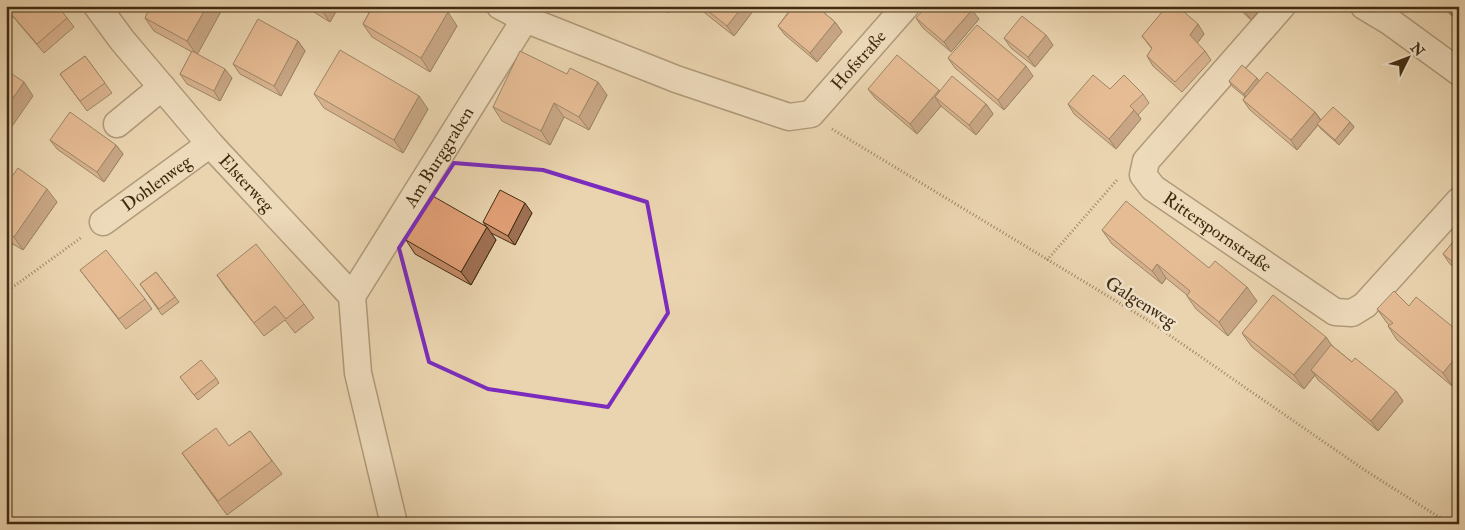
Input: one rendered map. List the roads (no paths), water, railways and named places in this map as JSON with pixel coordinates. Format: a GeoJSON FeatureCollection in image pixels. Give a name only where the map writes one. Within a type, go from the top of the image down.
{"type":"FeatureCollection","features":[{"type":"Feature","properties":{"kind":"street","name":"Elsterweg"},"geometry":{"type":"LineString","coordinates":[[97,6],[162,88],[210,144],[352,296]]}},
{"type":"Feature","properties":{"kind":"street"},"geometry":{"type":"LineString","coordinates":[[500,6],[525,19]]}},
{"type":"Feature","properties":{"kind":"street","name":"Hofstraße"},"geometry":{"type":"LineString","coordinates":[[525,19],[676,79],[789,117],[811,114],[906,6]]}},
{"type":"Feature","properties":{"kind":"street","name":"Ritterspornstraße"},"geometry":{"type":"LineString","coordinates":[[1282,6],[1146,161],[1143,175],[1153,188],[1335,312],[1343,313],[1352,313],[1365,305],[1459,201]]}},
{"type":"Feature","properties":{"kind":"street"},"geometry":{"type":"LineString","coordinates":[[1364,6],[1389,21],[1459,72]]}},
{"type":"Feature","properties":{"kind":"street","name":"Am Burggraben"},"geometry":{"type":"LineString","coordinates":[[352,296],[525,19]]}},
{"type":"Feature","properties":{"kind":"street"},"geometry":{"type":"LineString","coordinates":[[117,124],[162,88]]}},
{"type":"Feature","properties":{"kind":"street","name":"Dohlenweg"},"geometry":{"type":"LineString","coordinates":[[103,222],[210,144]]}},
{"type":"Feature","properties":{"kind":"street"},"geometry":{"type":"LineString","coordinates":[[352,296],[358,374],[394,524]]}}]}
